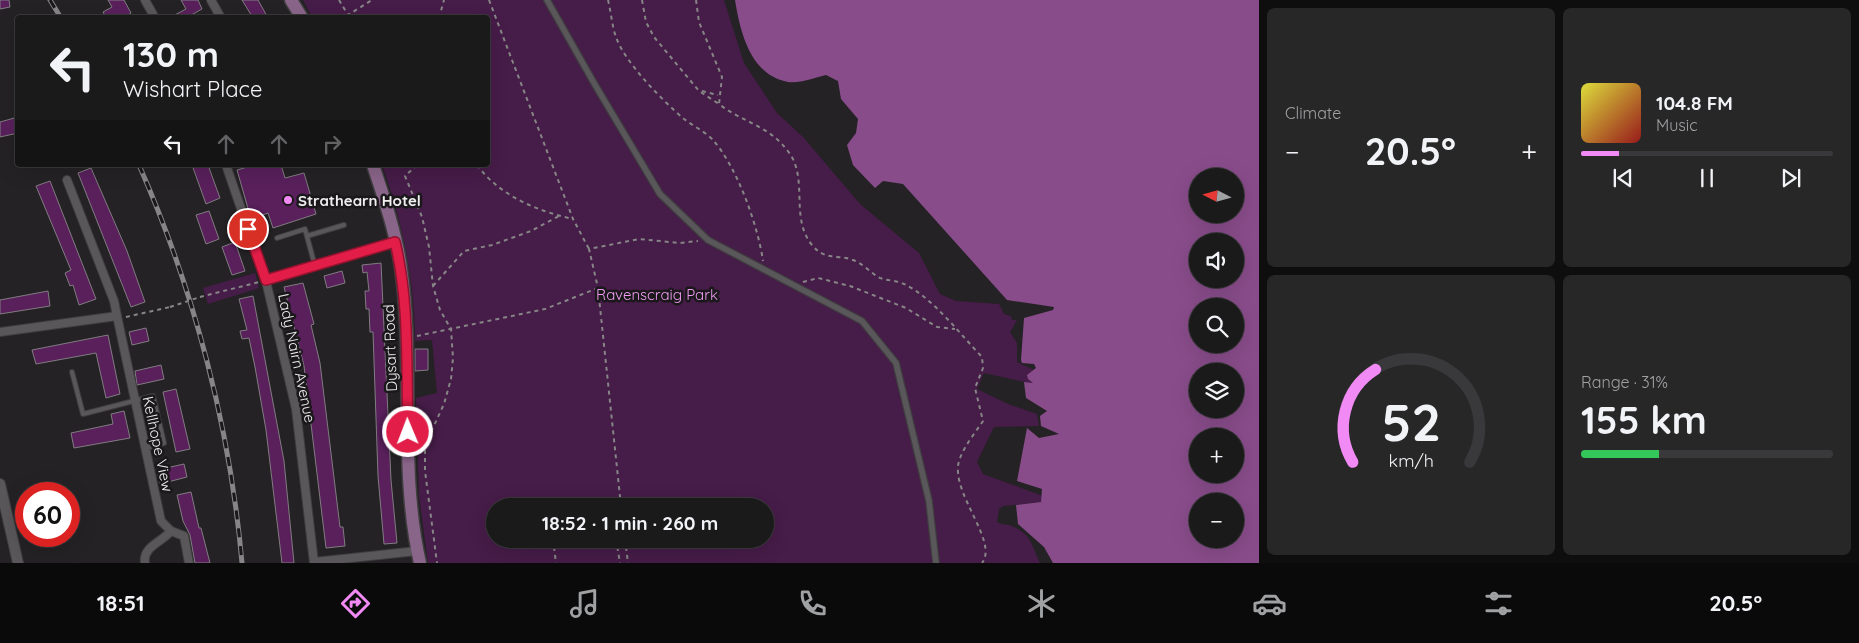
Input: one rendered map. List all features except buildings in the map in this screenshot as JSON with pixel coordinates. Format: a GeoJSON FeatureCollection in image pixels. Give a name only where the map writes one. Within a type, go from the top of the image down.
{"type":"FeatureCollection","features":[{"type":"Feature","properties":{"kind":"main road"},"geometry":{"type":"LineString","coordinates":[[291,0],[300,15]]}},
{"type":"Feature","properties":{"kind":"main road","name":"Dysart Road"},"geometry":{"type":"LineString","coordinates":[[374,167],[401,266],[406,338],[410,478],[418,557]]}},
{"type":"Feature","properties":{"kind":"street"},"geometry":{"type":"LineString","coordinates":[[145,0],[153,15]]}},
{"type":"Feature","properties":{"kind":"street"},"geometry":{"type":"LineString","coordinates":[[211,0],[219,15]]}},
{"type":"Feature","properties":{"kind":"street"},"geometry":{"type":"LineString","coordinates":[[547,0],[660,194],[708,240],[862,321],[896,364],[929,501],[936,563]]}},
{"type":"Feature","properties":{"kind":"street","name":"Lady Nairn Avenue"},"geometry":{"type":"LineString","coordinates":[[227,167],[266,280],[296,409],[314,562]]}},
{"type":"Feature","properties":{"kind":"street","name":"Kellhope View"},"geometry":{"type":"LineString","coordinates":[[67,180],[114,301],[161,521],[170,531],[184,536],[189,563]]}},
{"type":"Feature","properties":{"kind":"street"},"geometry":{"type":"LineString","coordinates":[[266,280],[395,242]]}},
{"type":"Feature","properties":{"kind":"street"},"geometry":{"type":"LineString","coordinates":[[0,332],[117,316]]}},
{"type":"Feature","properties":{"kind":"street"},"geometry":{"type":"LineString","coordinates":[[0,484],[18,563]]}},
{"type":"Feature","properties":{"kind":"street"},"geometry":{"type":"LineString","coordinates":[[145,563],[144,557],[147,550],[166,538],[170,531]]}},
{"type":"Feature","properties":{"kind":"street"},"geometry":{"type":"LineString","coordinates":[[314,562],[418,557]]}},
{"type":"Feature","properties":{"kind":"lane"},"geometry":{"type":"LineString","coordinates":[[307,236],[344,225]]}},
{"type":"Feature","properties":{"kind":"lane"},"geometry":{"type":"LineString","coordinates":[[277,238],[305,229],[315,266]]}},
{"type":"Feature","properties":{"kind":"lane"},"geometry":{"type":"LineString","coordinates":[[72,372],[83,414],[153,396],[164,443],[145,448]]}},
{"type":"Feature","properties":{"kind":"path"},"geometry":{"type":"LineString","coordinates":[[339,0],[348,15],[372,0]]}},
{"type":"Feature","properties":{"kind":"path"},"geometry":{"type":"LineString","coordinates":[[440,15],[444,0]]}},
{"type":"Feature","properties":{"kind":"path"},"geometry":{"type":"LineString","coordinates":[[489,0],[573,219],[589,249],[598,288],[620,498]]}},
{"type":"Feature","properties":{"kind":"path"},"geometry":{"type":"LineString","coordinates":[[608,0],[616,39],[634,68],[684,118],[712,140],[730,167],[747,202],[760,239],[764,269]]}},
{"type":"Feature","properties":{"kind":"path"},"geometry":{"type":"LineString","coordinates":[[642,0],[646,22],[654,37],[699,90],[729,112],[755,123],[774,136],[790,154],[797,174],[802,229],[812,244],[824,256],[854,260],[880,278],[903,283],[926,300],[982,356],[983,368],[975,388],[983,421],[959,462],[958,474],[970,510],[987,546],[986,557],[982,563]]}},
{"type":"Feature","properties":{"kind":"path"},"geometry":{"type":"LineString","coordinates":[[695,0],[699,22],[722,77],[722,91],[718,95],[719,104]]}},
{"type":"Feature","properties":{"kind":"path"},"geometry":{"type":"LineString","coordinates":[[699,90],[718,95]]}},
{"type":"Feature","properties":{"kind":"path"},"geometry":{"type":"LineString","coordinates":[[415,167],[405,176],[422,217],[429,247],[433,286],[440,310],[452,329],[453,358],[451,379],[444,404],[425,445],[425,471],[437,563]]}},
{"type":"Feature","properties":{"kind":"path"},"geometry":{"type":"LineString","coordinates":[[479,167],[515,199],[544,213],[573,219]]}},
{"type":"Feature","properties":{"kind":"path"},"geometry":{"type":"LineString","coordinates":[[433,286],[464,251],[492,245],[531,231],[559,216]]}},
{"type":"Feature","properties":{"kind":"path"},"geometry":{"type":"LineString","coordinates":[[589,249],[639,239],[680,243],[708,240]]}},
{"type":"Feature","properties":{"kind":"path"},"geometry":{"type":"LineString","coordinates":[[794,284],[818,278],[850,286],[906,308],[937,327],[955,329]]}},
{"type":"Feature","properties":{"kind":"path"},"geometry":{"type":"LineString","coordinates":[[117,316],[122,317],[152,312],[266,280]]}},
{"type":"Feature","properties":{"kind":"path"},"geometry":{"type":"LineString","coordinates":[[406,338],[545,309],[598,288]]}},
{"type":"Feature","properties":{"kind":"path"},"geometry":{"type":"LineString","coordinates":[[554,548],[556,563]]}},
{"type":"Feature","properties":{"kind":"path"},"geometry":{"type":"LineString","coordinates":[[618,548],[620,563]]}},
{"type":"Feature","properties":{"kind":"path"},"geometry":{"type":"LineString","coordinates":[[626,548],[628,563]]}},
{"type":"Feature","properties":{"kind":"green space","name":"Ravenscraig Park"},"geometry":{"type":"Polygon","coordinates":[[[303,0],[724,0],[744,63],[777,113],[803,137],[860,204],[919,253],[940,294],[956,301],[999,304],[1004,314],[1011,316],[1012,320],[1017,320],[1010,332],[1017,343],[1017,362],[1034,370],[1032,373],[1034,384],[984,373],[977,389],[1008,404],[1037,414],[1039,426],[994,427],[977,462],[983,474],[1043,496],[1041,502],[1003,506],[999,509],[997,522],[1012,526],[1024,533],[1030,541],[1040,563],[428,563],[419,496],[416,398],[437,393],[432,340],[415,341],[410,274],[396,207],[383,167],[490,167],[490,15],[311,15],[303,0]]]}},
{"type":"Feature","properties":{"kind":"green space"},"geometry":{"type":"Polygon","coordinates":[[[255,273],[259,288],[208,304],[203,288],[255,273]]]}},
{"type":"Feature","properties":{"kind":"shaded area"},"geometry":{"type":"Polygon","coordinates":[[[735,0],[1259,0],[1259,563],[1053,563],[1044,547],[1018,524],[1016,505],[1041,502],[1042,489],[1017,481],[1027,428],[1039,438],[1059,434],[1041,426],[1040,416],[1047,411],[1026,398],[1024,382],[1033,383],[1028,379],[1027,375],[1036,368],[1034,364],[1022,363],[1021,360],[1024,318],[1053,310],[1054,307],[1007,300],[903,184],[883,181],[875,188],[853,165],[847,145],[856,133],[858,119],[841,99],[838,81],[826,75],[794,82],[784,81],[772,76],[762,69],[754,59],[743,36],[735,0]]]}},
{"type":"Feature","properties":{"kind":"railway"},"geometry":{"type":"LineString","coordinates":[[50,0],[59,15]]}},
{"type":"Feature","properties":{"kind":"railway"},"geometry":{"type":"LineString","coordinates":[[140,167],[177,261],[207,360],[229,461],[242,563]]}},
{"type":"Feature","properties":{"kind":"place","name":"Strathearn Hotel"},"geometry":{"type":"Point","coordinates":[288,200]}},
{"type":"Feature","properties":{"kind":"route"},"geometry":{"type":"LineString","coordinates":[[248,229],[266,280],[395,242],[401,266],[405,311],[408,432]]}}]}
